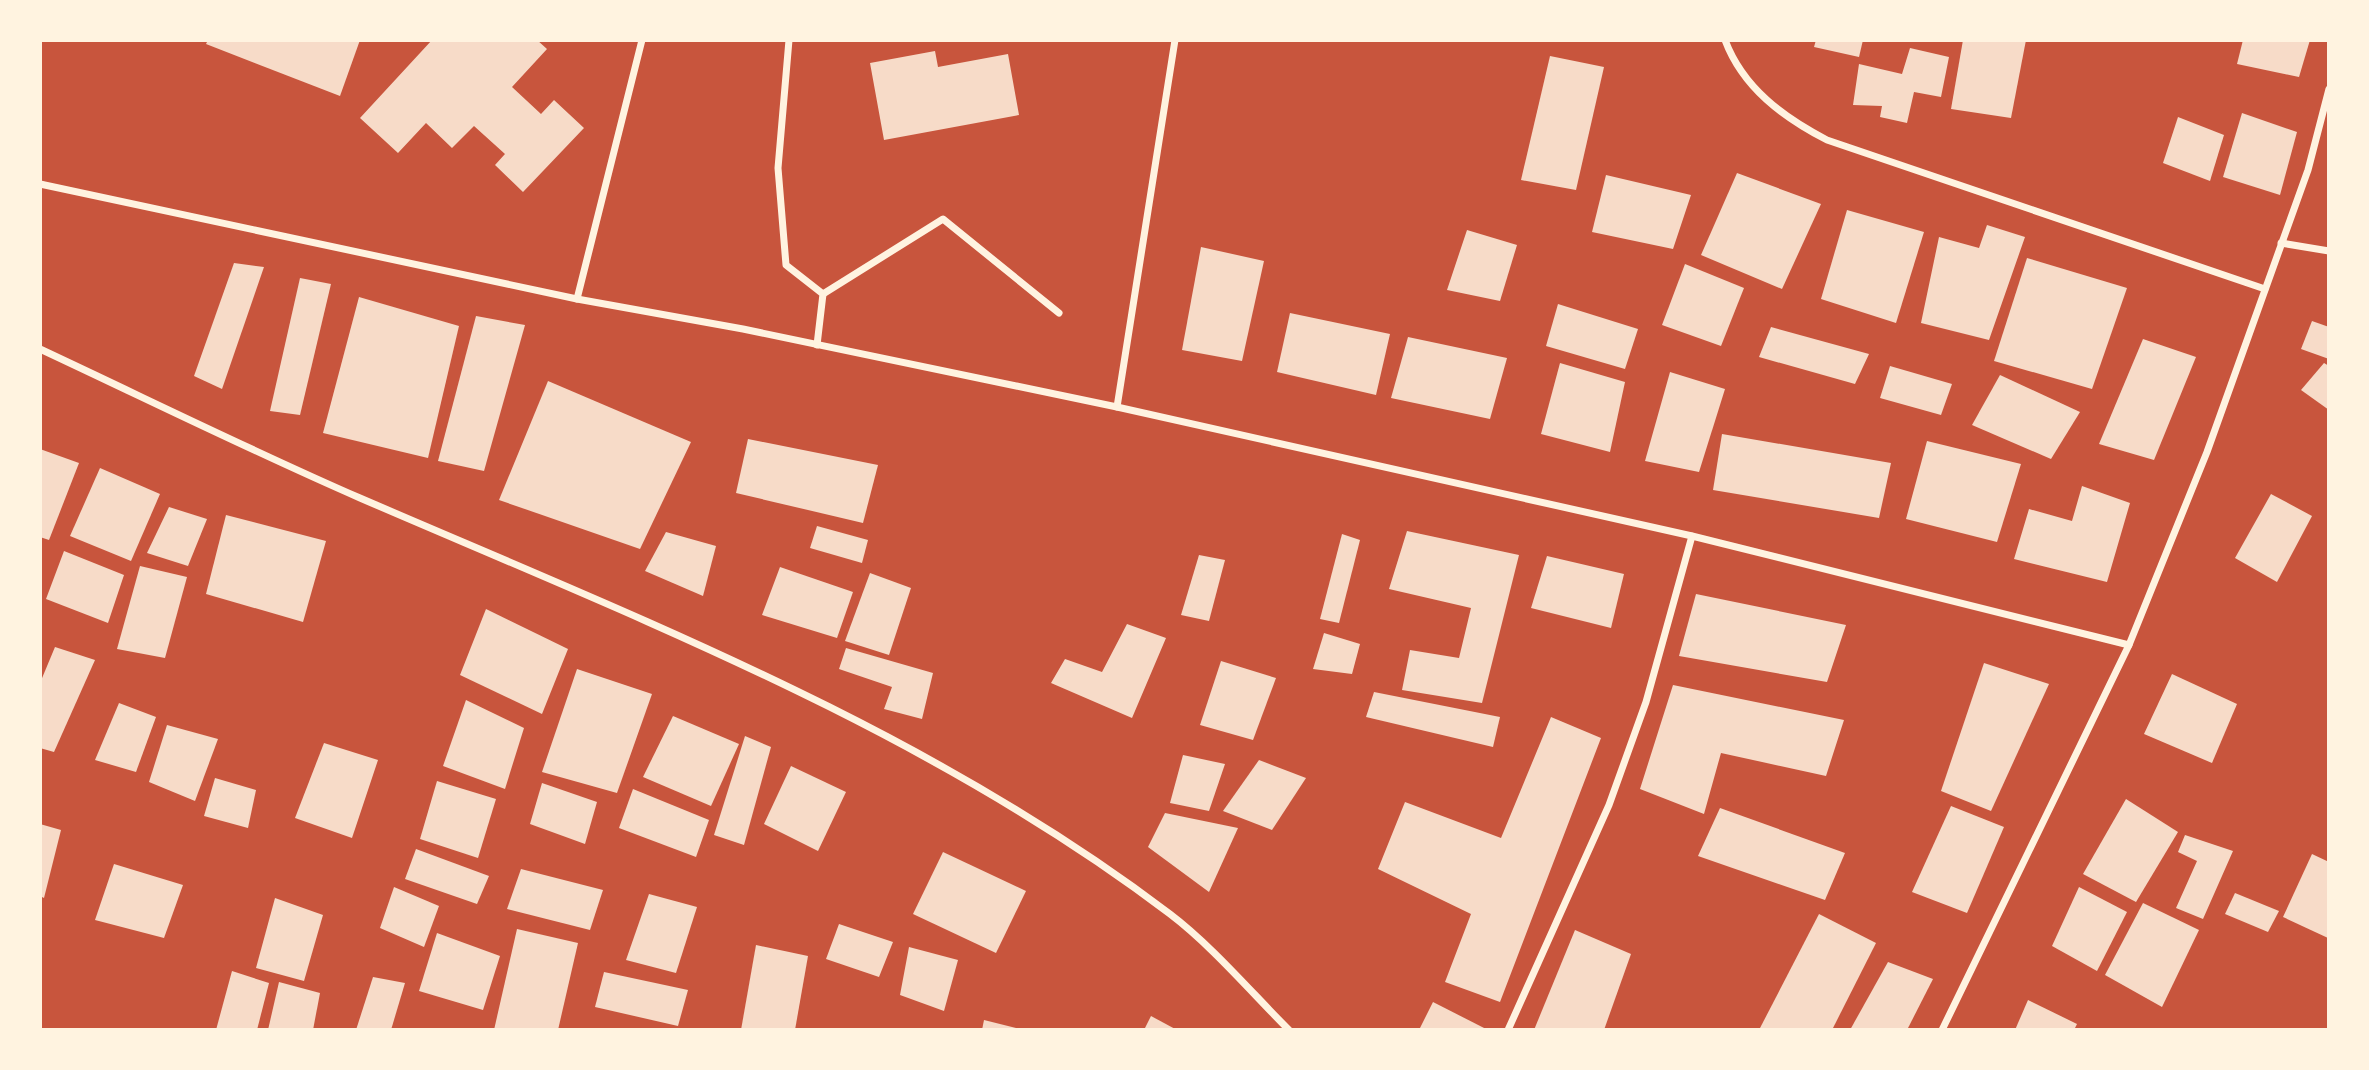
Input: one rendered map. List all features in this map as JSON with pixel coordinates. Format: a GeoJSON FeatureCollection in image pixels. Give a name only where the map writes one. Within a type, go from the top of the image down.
{"type":"FeatureCollection","features":[{"type":"Feature","properties":{"kind":"street"},"geometry":{"type":"LineString","coordinates":[[577,299],[642,40]]}},
{"type":"Feature","properties":{"kind":"street"},"geometry":{"type":"LineString","coordinates":[[789,40],[778,168],[786,265],[823,294]]}},
{"type":"Feature","properties":{"kind":"street"},"geometry":{"type":"LineString","coordinates":[[1118,407],[1175,40]]}},
{"type":"Feature","properties":{"kind":"street"},"geometry":{"type":"LineString","coordinates":[[1725,40],[1734,65],[1759,93],[1793,122],[1828,140],[2265,289]]}},
{"type":"Feature","properties":{"kind":"street"},"geometry":{"type":"LineString","coordinates":[[1942,1030],[2129,645],[2207,452],[2308,170],[2329,89]]}},
{"type":"Feature","properties":{"kind":"street"},"geometry":{"type":"LineString","coordinates":[[40,184],[577,299],[1118,407],[1692,536],[2129,645]]}},
{"type":"Feature","properties":{"kind":"street"},"geometry":{"type":"LineString","coordinates":[[823,294],[943,219],[1059,313]]}},
{"type":"Feature","properties":{"kind":"street"},"geometry":{"type":"LineString","coordinates":[[2281,243],[2329,251]]}},
{"type":"Feature","properties":{"kind":"street"},"geometry":{"type":"LineString","coordinates":[[817,345],[823,294]]}},
{"type":"Feature","properties":{"kind":"street"},"geometry":{"type":"LineString","coordinates":[[40,349],[356,496],[623,610],[947,769],[1065,840],[1174,917],[1289,1030]]}},
{"type":"Feature","properties":{"kind":"street"},"geometry":{"type":"LineString","coordinates":[[1508,1030],[1609,805],[1646,702],[1692,536]]}},
{"type":"Feature","properties":{"kind":"building"},"geometry":{"type":"Polygon","coordinates":[[[208,40],[360,40],[340,96],[206,44],[208,40]]]}},
{"type":"Feature","properties":{"kind":"building"},"geometry":{"type":"Polygon","coordinates":[[[432,40],[537,40],[547,49],[512,87],[541,114],[554,100],[584,128],[523,192],[495,165],[505,154],[474,126],[452,148],[426,123],[398,153],[360,118],[432,40]]]}},
{"type":"Feature","properties":{"kind":"building"},"geometry":{"type":"Polygon","coordinates":[[[1816,40],[1863,40],[1859,57],[1814,47],[1816,40]]]}},
{"type":"Feature","properties":{"kind":"building"},"geometry":{"type":"Polygon","coordinates":[[[1963,40],[2026,40],[2011,118],[1951,109],[1963,40]]]}},
{"type":"Feature","properties":{"kind":"building"},"geometry":{"type":"Polygon","coordinates":[[[2243,40],[2310,40],[2299,77],[2237,64],[2243,40]]]}},
{"type":"Feature","properties":{"kind":"building"},"geometry":{"type":"Polygon","coordinates":[[[1910,48],[1949,57],[1941,97],[1914,92],[1907,123],[1880,117],[1882,106],[1853,105],[1859,64],[1902,74],[1910,48]]]}},
{"type":"Feature","properties":{"kind":"building"},"geometry":{"type":"Polygon","coordinates":[[[935,51],[938,67],[1008,54],[1019,115],[884,140],[870,63],[935,51]]]}},
{"type":"Feature","properties":{"kind":"building"},"geometry":{"type":"Polygon","coordinates":[[[1550,56],[1604,67],[1576,190],[1521,180],[1550,56]]]}},
{"type":"Feature","properties":{"kind":"building"},"geometry":{"type":"Polygon","coordinates":[[[2242,113],[2297,132],[2280,195],[2223,177],[2242,113]]]}},
{"type":"Feature","properties":{"kind":"building"},"geometry":{"type":"Polygon","coordinates":[[[2178,117],[2224,135],[2210,181],[2163,163],[2178,117]]]}},
{"type":"Feature","properties":{"kind":"building"},"geometry":{"type":"Polygon","coordinates":[[[1737,173],[1821,204],[1782,289],[1701,255],[1737,173]]]}},
{"type":"Feature","properties":{"kind":"building"},"geometry":{"type":"Polygon","coordinates":[[[1606,175],[1691,195],[1673,249],[1592,232],[1606,175]]]}},
{"type":"Feature","properties":{"kind":"building"},"geometry":{"type":"Polygon","coordinates":[[[1847,210],[1924,232],[1896,323],[1821,299],[1847,210]]]}},
{"type":"Feature","properties":{"kind":"building"},"geometry":{"type":"Polygon","coordinates":[[[1987,225],[2025,237],[1989,340],[1921,323],[1939,237],[1979,248],[1987,225]]]}},
{"type":"Feature","properties":{"kind":"building"},"geometry":{"type":"Polygon","coordinates":[[[1467,230],[1517,245],[1500,301],[1447,290],[1467,230]]]}},
{"type":"Feature","properties":{"kind":"building"},"geometry":{"type":"Polygon","coordinates":[[[1201,247],[1264,261],[1242,361],[1182,350],[1201,247]]]}},
{"type":"Feature","properties":{"kind":"building"},"geometry":{"type":"Polygon","coordinates":[[[2027,258],[2127,288],[2092,389],[1994,361],[2027,258]]]}},
{"type":"Feature","properties":{"kind":"building"},"geometry":{"type":"Polygon","coordinates":[[[234,263],[264,267],[222,389],[194,376],[234,263]]]}},
{"type":"Feature","properties":{"kind":"building"},"geometry":{"type":"Polygon","coordinates":[[[1685,264],[1744,288],[1721,346],[1662,325],[1685,264]]]}},
{"type":"Feature","properties":{"kind":"building"},"geometry":{"type":"Polygon","coordinates":[[[300,278],[331,284],[300,415],[270,411],[300,278]]]}},
{"type":"Feature","properties":{"kind":"building"},"geometry":{"type":"Polygon","coordinates":[[[359,297],[459,326],[428,458],[323,433],[359,297]]]}},
{"type":"Feature","properties":{"kind":"building"},"geometry":{"type":"Polygon","coordinates":[[[1558,304],[1638,329],[1625,369],[1546,346],[1558,304]]]}},
{"type":"Feature","properties":{"kind":"building"},"geometry":{"type":"Polygon","coordinates":[[[1290,313],[1390,334],[1376,395],[1277,372],[1290,313]]]}},
{"type":"Feature","properties":{"kind":"building"},"geometry":{"type":"Polygon","coordinates":[[[476,316],[525,325],[484,471],[438,461],[476,316]]]}},
{"type":"Feature","properties":{"kind":"building"},"geometry":{"type":"Polygon","coordinates":[[[2312,321],[2329,327],[2329,359],[2301,349],[2312,321]]]}},
{"type":"Feature","properties":{"kind":"building"},"geometry":{"type":"Polygon","coordinates":[[[1771,327],[1869,354],[1855,384],[1759,357],[1771,327]]]}},
{"type":"Feature","properties":{"kind":"building"},"geometry":{"type":"Polygon","coordinates":[[[1408,337],[1507,358],[1490,419],[1391,398],[1408,337]]]}},
{"type":"Feature","properties":{"kind":"building"},"geometry":{"type":"Polygon","coordinates":[[[2143,339],[2196,357],[2154,460],[2099,444],[2143,339]]]}},
{"type":"Feature","properties":{"kind":"building"},"geometry":{"type":"Polygon","coordinates":[[[1560,363],[1625,382],[1610,452],[1541,434],[1560,363]]]}},
{"type":"Feature","properties":{"kind":"building"},"geometry":{"type":"Polygon","coordinates":[[[2324,363],[2329,366],[2329,410],[2301,390],[2324,363]]]}},
{"type":"Feature","properties":{"kind":"building"},"geometry":{"type":"Polygon","coordinates":[[[1890,366],[1952,384],[1941,415],[1880,398],[1890,366]]]}},
{"type":"Feature","properties":{"kind":"building"},"geometry":{"type":"Polygon","coordinates":[[[1670,372],[1725,389],[1699,472],[1645,461],[1670,372]]]}},
{"type":"Feature","properties":{"kind":"building"},"geometry":{"type":"Polygon","coordinates":[[[2000,375],[2080,412],[2051,459],[1972,425],[2000,375]]]}},
{"type":"Feature","properties":{"kind":"building"},"geometry":{"type":"Polygon","coordinates":[[[548,381],[691,442],[640,549],[499,500],[548,381]]]}},
{"type":"Feature","properties":{"kind":"building"},"geometry":{"type":"Polygon","coordinates":[[[1722,434],[1891,463],[1879,518],[1713,490],[1722,434]]]}},
{"type":"Feature","properties":{"kind":"building"},"geometry":{"type":"Polygon","coordinates":[[[748,439],[878,465],[863,523],[736,493],[748,439]]]}},
{"type":"Feature","properties":{"kind":"building"},"geometry":{"type":"Polygon","coordinates":[[[1927,441],[2021,464],[1997,542],[1906,519],[1927,441]]]}},
{"type":"Feature","properties":{"kind":"building"},"geometry":{"type":"Polygon","coordinates":[[[40,449],[79,463],[49,540],[40,537],[40,449]]]}},
{"type":"Feature","properties":{"kind":"building"},"geometry":{"type":"Polygon","coordinates":[[[100,468],[160,494],[131,561],[70,536],[100,468]]]}},
{"type":"Feature","properties":{"kind":"building"},"geometry":{"type":"Polygon","coordinates":[[[2082,486],[2130,503],[2107,582],[2014,559],[2029,509],[2072,521],[2082,486]]]}},
{"type":"Feature","properties":{"kind":"building"},"geometry":{"type":"Polygon","coordinates":[[[2271,494],[2312,516],[2277,582],[2235,558],[2271,494]]]}},
{"type":"Feature","properties":{"kind":"building"},"geometry":{"type":"Polygon","coordinates":[[[169,507],[207,519],[188,566],[147,553],[169,507]]]}},
{"type":"Feature","properties":{"kind":"building"},"geometry":{"type":"Polygon","coordinates":[[[226,515],[326,541],[303,622],[206,594],[226,515]]]}},
{"type":"Feature","properties":{"kind":"building"},"geometry":{"type":"Polygon","coordinates":[[[817,526],[868,540],[862,563],[810,548],[817,526]]]}},
{"type":"Feature","properties":{"kind":"building"},"geometry":{"type":"Polygon","coordinates":[[[1407,531],[1519,555],[1482,703],[1402,690],[1410,650],[1459,658],[1471,608],[1389,589],[1407,531]]]}},
{"type":"Feature","properties":{"kind":"building"},"geometry":{"type":"Polygon","coordinates":[[[666,532],[716,546],[703,596],[645,571],[666,532]]]}},
{"type":"Feature","properties":{"kind":"building"},"geometry":{"type":"Polygon","coordinates":[[[1342,534],[1360,540],[1339,623],[1320,619],[1342,534]]]}},
{"type":"Feature","properties":{"kind":"building"},"geometry":{"type":"Polygon","coordinates":[[[64,551],[124,575],[108,623],[46,599],[64,551]]]}},
{"type":"Feature","properties":{"kind":"building"},"geometry":{"type":"Polygon","coordinates":[[[1199,555],[1225,560],[1209,621],[1181,615],[1199,555]]]}},
{"type":"Feature","properties":{"kind":"building"},"geometry":{"type":"Polygon","coordinates":[[[1547,556],[1624,574],[1611,628],[1531,608],[1547,556]]]}},
{"type":"Feature","properties":{"kind":"building"},"geometry":{"type":"Polygon","coordinates":[[[140,566],[187,577],[165,658],[117,649],[140,566]]]}},
{"type":"Feature","properties":{"kind":"building"},"geometry":{"type":"Polygon","coordinates":[[[780,567],[853,592],[837,638],[762,615],[780,567]]]}},
{"type":"Feature","properties":{"kind":"building"},"geometry":{"type":"Polygon","coordinates":[[[870,573],[911,588],[889,655],[845,641],[870,573]]]}},
{"type":"Feature","properties":{"kind":"building"},"geometry":{"type":"Polygon","coordinates":[[[1696,594],[1846,625],[1827,682],[1679,656],[1696,594]]]}},
{"type":"Feature","properties":{"kind":"building"},"geometry":{"type":"Polygon","coordinates":[[[486,609],[568,649],[542,714],[460,675],[486,609]]]}},
{"type":"Feature","properties":{"kind":"building"},"geometry":{"type":"Polygon","coordinates":[[[1127,624],[1166,638],[1132,718],[1051,683],[1065,659],[1102,672],[1127,624]]]}},
{"type":"Feature","properties":{"kind":"building"},"geometry":{"type":"Polygon","coordinates":[[[1324,633],[1360,644],[1352,674],[1313,669],[1324,633]]]}},
{"type":"Feature","properties":{"kind":"building"},"geometry":{"type":"Polygon","coordinates":[[[55,647],[95,660],[54,752],[40,748],[40,683],[55,647]]]}},
{"type":"Feature","properties":{"kind":"building"},"geometry":{"type":"Polygon","coordinates":[[[846,648],[933,673],[922,719],[884,709],[892,687],[839,669],[846,648]]]}},
{"type":"Feature","properties":{"kind":"building"},"geometry":{"type":"Polygon","coordinates":[[[1221,661],[1276,678],[1253,740],[1200,725],[1221,661]]]}},
{"type":"Feature","properties":{"kind":"building"},"geometry":{"type":"Polygon","coordinates":[[[1984,663],[2049,684],[1991,811],[1941,791],[1984,663]]]}},
{"type":"Feature","properties":{"kind":"building"},"geometry":{"type":"Polygon","coordinates":[[[577,669],[652,694],[617,793],[542,772],[577,669]]]}},
{"type":"Feature","properties":{"kind":"building"},"geometry":{"type":"Polygon","coordinates":[[[2172,674],[2237,704],[2212,763],[2144,734],[2172,674]]]}},
{"type":"Feature","properties":{"kind":"building"},"geometry":{"type":"Polygon","coordinates":[[[1673,685],[1844,720],[1826,776],[1721,753],[1704,814],[1640,789],[1673,685]]]}},
{"type":"Feature","properties":{"kind":"building"},"geometry":{"type":"Polygon","coordinates":[[[1374,692],[1500,717],[1493,747],[1366,717],[1374,692]]]}},
{"type":"Feature","properties":{"kind":"building"},"geometry":{"type":"Polygon","coordinates":[[[466,700],[524,728],[505,789],[443,766],[466,700]]]}},
{"type":"Feature","properties":{"kind":"building"},"geometry":{"type":"Polygon","coordinates":[[[119,703],[156,717],[136,772],[95,760],[119,703]]]}},
{"type":"Feature","properties":{"kind":"building"},"geometry":{"type":"Polygon","coordinates":[[[673,716],[739,744],[711,806],[643,777],[673,716]]]}},
{"type":"Feature","properties":{"kind":"building"},"geometry":{"type":"Polygon","coordinates":[[[1551,717],[1601,738],[1500,1002],[1445,982],[1471,914],[1378,869],[1405,802],[1501,838],[1551,717]]]}},
{"type":"Feature","properties":{"kind":"building"},"geometry":{"type":"Polygon","coordinates":[[[167,725],[218,739],[195,801],[149,782],[167,725]]]}},
{"type":"Feature","properties":{"kind":"building"},"geometry":{"type":"Polygon","coordinates":[[[745,736],[771,747],[744,845],[714,835],[745,736]]]}},
{"type":"Feature","properties":{"kind":"building"},"geometry":{"type":"Polygon","coordinates":[[[324,743],[378,760],[352,838],[295,818],[324,743]]]}},
{"type":"Feature","properties":{"kind":"building"},"geometry":{"type":"Polygon","coordinates":[[[1183,755],[1225,764],[1209,811],[1170,803],[1183,755]]]}},
{"type":"Feature","properties":{"kind":"building"},"geometry":{"type":"Polygon","coordinates":[[[1259,760],[1306,778],[1272,830],[1223,811],[1259,760]]]}},
{"type":"Feature","properties":{"kind":"building"},"geometry":{"type":"Polygon","coordinates":[[[791,766],[846,792],[818,851],[764,824],[791,766]]]}},
{"type":"Feature","properties":{"kind":"building"},"geometry":{"type":"Polygon","coordinates":[[[215,778],[256,790],[248,828],[204,816],[215,778]]]}},
{"type":"Feature","properties":{"kind":"building"},"geometry":{"type":"Polygon","coordinates":[[[437,781],[496,799],[478,858],[420,839],[437,781]]]}},
{"type":"Feature","properties":{"kind":"building"},"geometry":{"type":"Polygon","coordinates":[[[542,783],[597,802],[585,844],[530,824],[542,783]]]}},
{"type":"Feature","properties":{"kind":"building"},"geometry":{"type":"Polygon","coordinates":[[[633,789],[709,820],[696,857],[619,828],[633,789]]]}},
{"type":"Feature","properties":{"kind":"building"},"geometry":{"type":"Polygon","coordinates":[[[2126,799],[2178,832],[2136,902],[2083,874],[2126,799]]]}},
{"type":"Feature","properties":{"kind":"building"},"geometry":{"type":"Polygon","coordinates":[[[1951,806],[2004,827],[1967,913],[1912,892],[1951,806]]]}},
{"type":"Feature","properties":{"kind":"building"},"geometry":{"type":"Polygon","coordinates":[[[1720,808],[1845,853],[1825,900],[1698,856],[1720,808]]]}},
{"type":"Feature","properties":{"kind":"building"},"geometry":{"type":"Polygon","coordinates":[[[1165,813],[1238,828],[1209,892],[1148,847],[1165,813]]]}},
{"type":"Feature","properties":{"kind":"building"},"geometry":{"type":"Polygon","coordinates":[[[40,824],[61,830],[44,898],[40,896],[40,824]]]}},
{"type":"Feature","properties":{"kind":"building"},"geometry":{"type":"Polygon","coordinates":[[[2185,835],[2233,851],[2203,919],[2176,908],[2197,861],[2178,852],[2185,835]]]}},
{"type":"Feature","properties":{"kind":"building"},"geometry":{"type":"Polygon","coordinates":[[[416,849],[489,876],[477,904],[405,879],[416,849]]]}},
{"type":"Feature","properties":{"kind":"building"},"geometry":{"type":"Polygon","coordinates":[[[943,852],[1026,891],[996,953],[913,914],[943,852]]]}},
{"type":"Feature","properties":{"kind":"building"},"geometry":{"type":"Polygon","coordinates":[[[2312,854],[2329,862],[2328,938],[2283,917],[2312,854]]]}},
{"type":"Feature","properties":{"kind":"building"},"geometry":{"type":"Polygon","coordinates":[[[114,864],[183,885],[164,938],[95,920],[114,864]]]}},
{"type":"Feature","properties":{"kind":"building"},"geometry":{"type":"Polygon","coordinates":[[[521,869],[603,890],[590,930],[507,909],[521,869]]]}},
{"type":"Feature","properties":{"kind":"building"},"geometry":{"type":"Polygon","coordinates":[[[394,887],[439,906],[424,947],[380,928],[394,887]]]}},
{"type":"Feature","properties":{"kind":"building"},"geometry":{"type":"Polygon","coordinates":[[[2079,887],[2127,912],[2097,971],[2052,946],[2079,887]]]}},
{"type":"Feature","properties":{"kind":"building"},"geometry":{"type":"Polygon","coordinates":[[[2235,893],[2279,911],[2268,932],[2225,914],[2235,893]]]}},
{"type":"Feature","properties":{"kind":"building"},"geometry":{"type":"Polygon","coordinates":[[[649,894],[697,907],[676,973],[626,960],[649,894]]]}},
{"type":"Feature","properties":{"kind":"building"},"geometry":{"type":"Polygon","coordinates":[[[275,898],[323,915],[304,981],[256,968],[275,898]]]}},
{"type":"Feature","properties":{"kind":"building"},"geometry":{"type":"Polygon","coordinates":[[[2143,903],[2199,930],[2162,1007],[2105,975],[2143,903]]]}},
{"type":"Feature","properties":{"kind":"building"},"geometry":{"type":"Polygon","coordinates":[[[1819,914],[1876,943],[1832,1030],[1759,1030],[1819,914]]]}},
{"type":"Feature","properties":{"kind":"building"},"geometry":{"type":"Polygon","coordinates":[[[839,924],[893,942],[879,977],[826,959],[839,924]]]}},
{"type":"Feature","properties":{"kind":"building"},"geometry":{"type":"Polygon","coordinates":[[[517,929],[578,943],[558,1030],[494,1030],[517,929]]]}},
{"type":"Feature","properties":{"kind":"building"},"geometry":{"type":"Polygon","coordinates":[[[1575,930],[1631,954],[1604,1030],[1534,1030],[1575,930]]]}},
{"type":"Feature","properties":{"kind":"building"},"geometry":{"type":"Polygon","coordinates":[[[437,933],[500,956],[483,1010],[419,991],[437,933]]]}},
{"type":"Feature","properties":{"kind":"building"},"geometry":{"type":"Polygon","coordinates":[[[756,945],[808,956],[795,1030],[741,1030],[756,945]]]}},
{"type":"Feature","properties":{"kind":"building"},"geometry":{"type":"Polygon","coordinates":[[[909,947],[958,960],[944,1011],[900,995],[909,947]]]}},
{"type":"Feature","properties":{"kind":"building"},"geometry":{"type":"Polygon","coordinates":[[[1888,962],[1933,979],[1907,1030],[1850,1030],[1888,962]]]}},
{"type":"Feature","properties":{"kind":"building"},"geometry":{"type":"Polygon","coordinates":[[[232,971],[269,983],[257,1030],[216,1030],[232,971]]]}},
{"type":"Feature","properties":{"kind":"building"},"geometry":{"type":"Polygon","coordinates":[[[604,972],[688,990],[678,1026],[595,1007],[604,972]]]}},
{"type":"Feature","properties":{"kind":"building"},"geometry":{"type":"Polygon","coordinates":[[[373,977],[405,983],[391,1030],[356,1030],[373,977]]]}},
{"type":"Feature","properties":{"kind":"building"},"geometry":{"type":"Polygon","coordinates":[[[279,982],[320,993],[313,1030],[268,1030],[279,982]]]}},
{"type":"Feature","properties":{"kind":"building"},"geometry":{"type":"Polygon","coordinates":[[[2028,1000],[2077,1024],[2074,1030],[2015,1030],[2028,1000]]]}},
{"type":"Feature","properties":{"kind":"building"},"geometry":{"type":"Polygon","coordinates":[[[1433,1002],[1488,1030],[1419,1030],[1433,1002]]]}},
{"type":"Feature","properties":{"kind":"building"},"geometry":{"type":"Polygon","coordinates":[[[1151,1016],[1177,1030],[1144,1030],[1151,1016]]]}},
{"type":"Feature","properties":{"kind":"building"},"geometry":{"type":"Polygon","coordinates":[[[984,1020],[1020,1029],[1020,1030],[982,1030],[984,1020]]]}}]}
